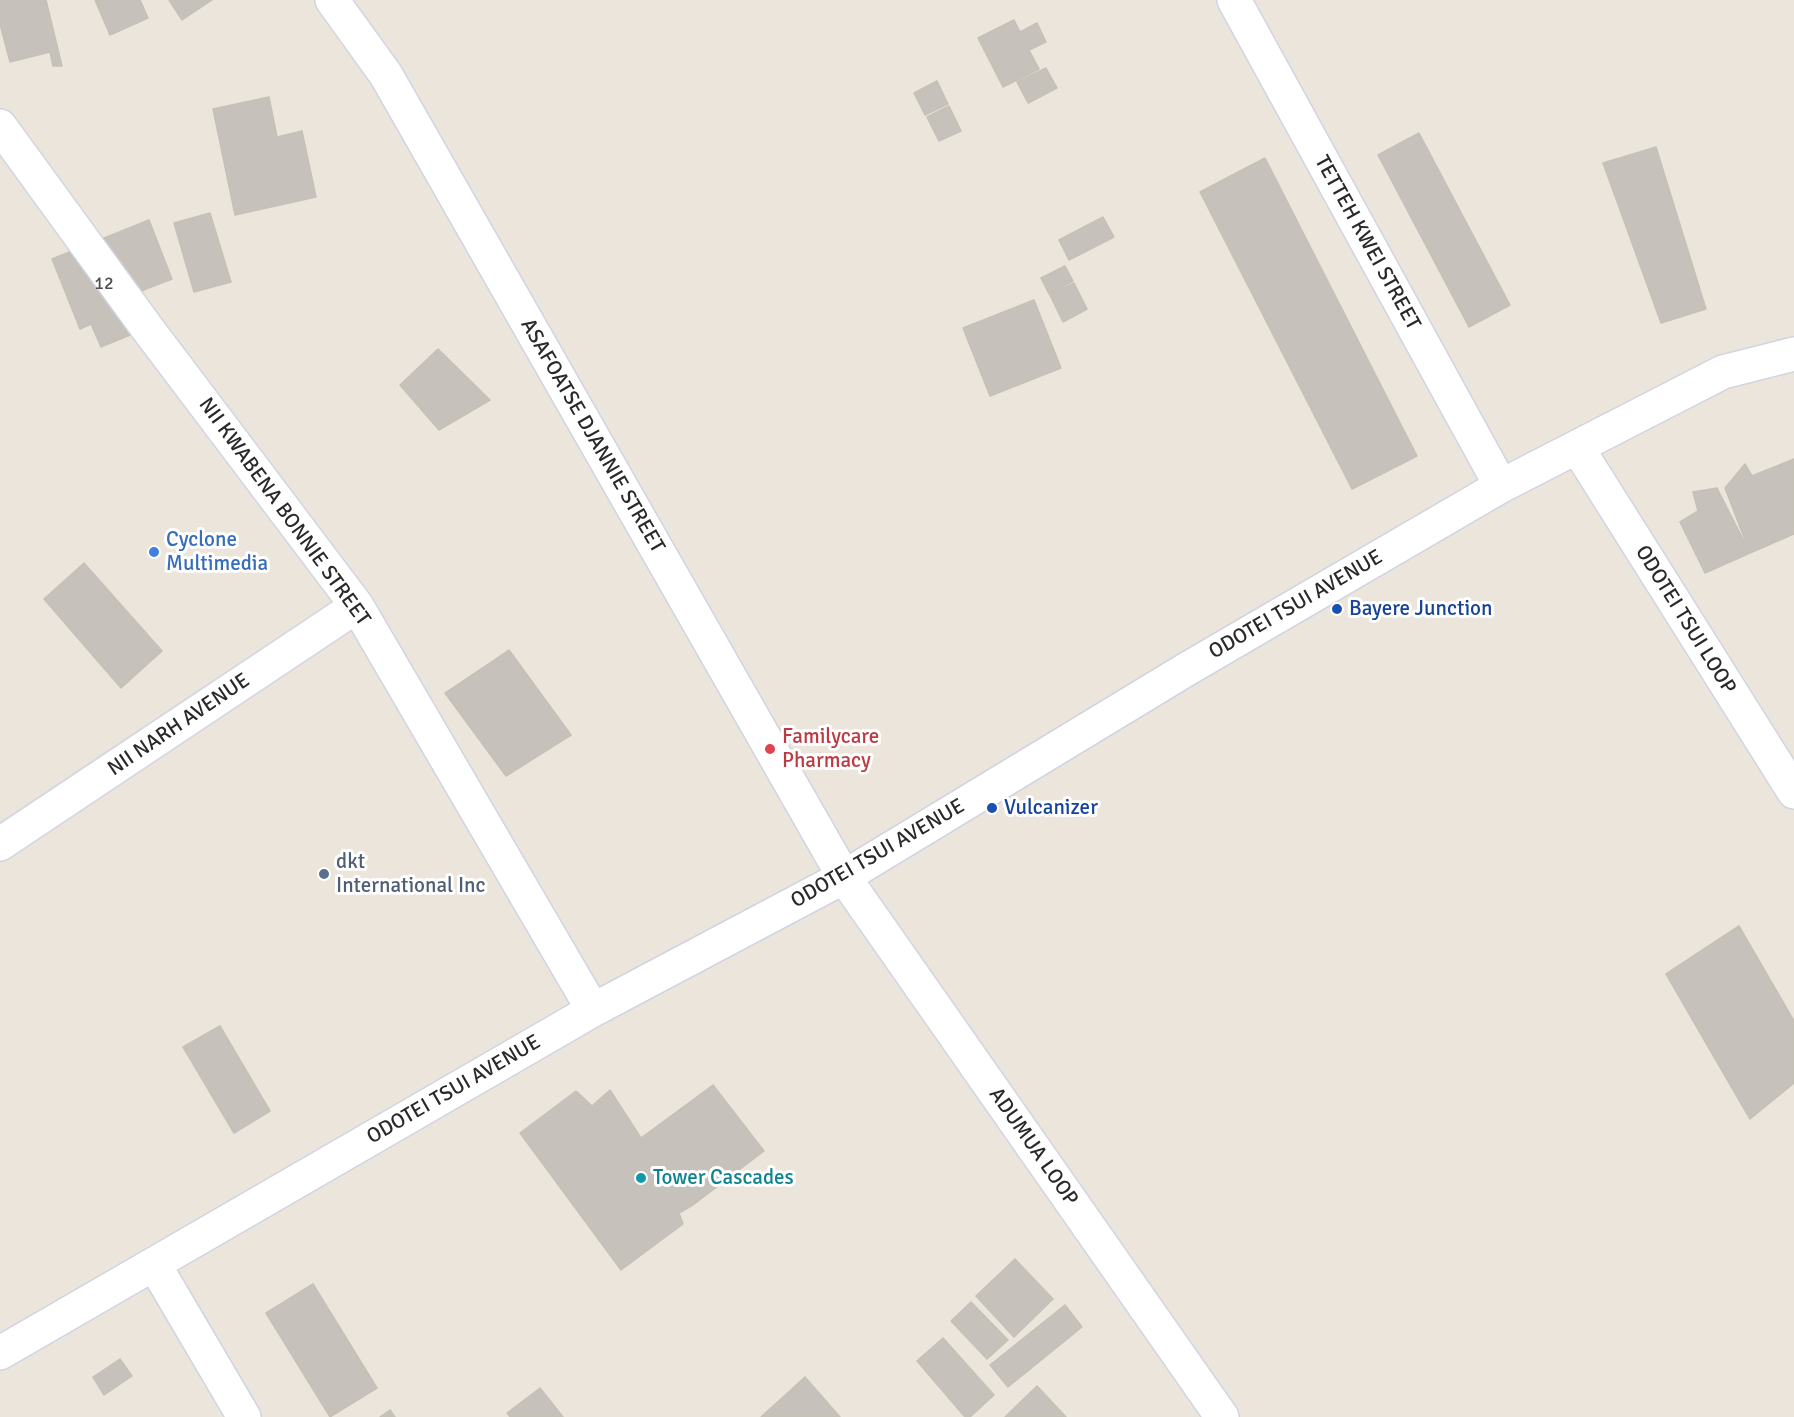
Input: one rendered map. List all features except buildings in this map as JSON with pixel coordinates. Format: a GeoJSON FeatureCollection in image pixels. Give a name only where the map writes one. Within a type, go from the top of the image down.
{"type":"FeatureCollection","features":[{"type":"Feature","properties":{"kind":"street","name":"ASAFOATSE DJANNIE STREET"},"geometry":{"type":"LineString","coordinates":[[332,0],[386,75],[844,877]]}},
{"type":"Feature","properties":{"kind":"street","name":"TETTEH KWEI STREET"},"geometry":{"type":"LineString","coordinates":[[1234,0],[1501,486]]}},
{"type":"Feature","properties":{"kind":"street","name":"NII KWABENA BONNIE STREET"},"geometry":{"type":"LineString","coordinates":[[0,126],[147,328],[357,606],[593,1010]]}},
{"type":"Feature","properties":{"kind":"street","name":"ODOTEI TSUI AVENUE"},"geometry":{"type":"LineString","coordinates":[[0,1353],[593,1010],[844,877],[1187,669],[1501,486],[1723,372],[1794,354]]}},
{"type":"Feature","properties":{"kind":"street","name":"ODOTEI TSUI LOOP"},"geometry":{"type":"LineString","coordinates":[[1577,447],[1794,792]]}},
{"type":"Feature","properties":{"kind":"street","name":"NII NARH AVENUE"},"geometry":{"type":"LineString","coordinates":[[0,844],[357,606]]}},
{"type":"Feature","properties":{"kind":"street","name":"ADUMUA LOOP"},"geometry":{"type":"LineString","coordinates":[[844,877],[1222,1417]]}},
{"type":"Feature","properties":{"kind":"street"},"geometry":{"type":"LineString","coordinates":[[154,1264],[244,1417]]}},
{"type":"Feature","properties":{"kind":"place","name":"Cyclone Multimedia"},"geometry":{"type":"Point","coordinates":[154,552]}},
{"type":"Feature","properties":{"kind":"place","name":"Bayere Junction"},"geometry":{"type":"Point","coordinates":[1337,609]}},
{"type":"Feature","properties":{"kind":"place","name":"Familycare Pharmacy"},"geometry":{"type":"Point","coordinates":[770,749]}},
{"type":"Feature","properties":{"kind":"place","name":"Vulcanizer"},"geometry":{"type":"Point","coordinates":[992,808]}},
{"type":"Feature","properties":{"kind":"place","name":"dkt International Inc"},"geometry":{"type":"Point","coordinates":[324,874]}},
{"type":"Feature","properties":{"kind":"place","name":"Tower Cascades"},"geometry":{"type":"Point","coordinates":[641,1178]}}]}
